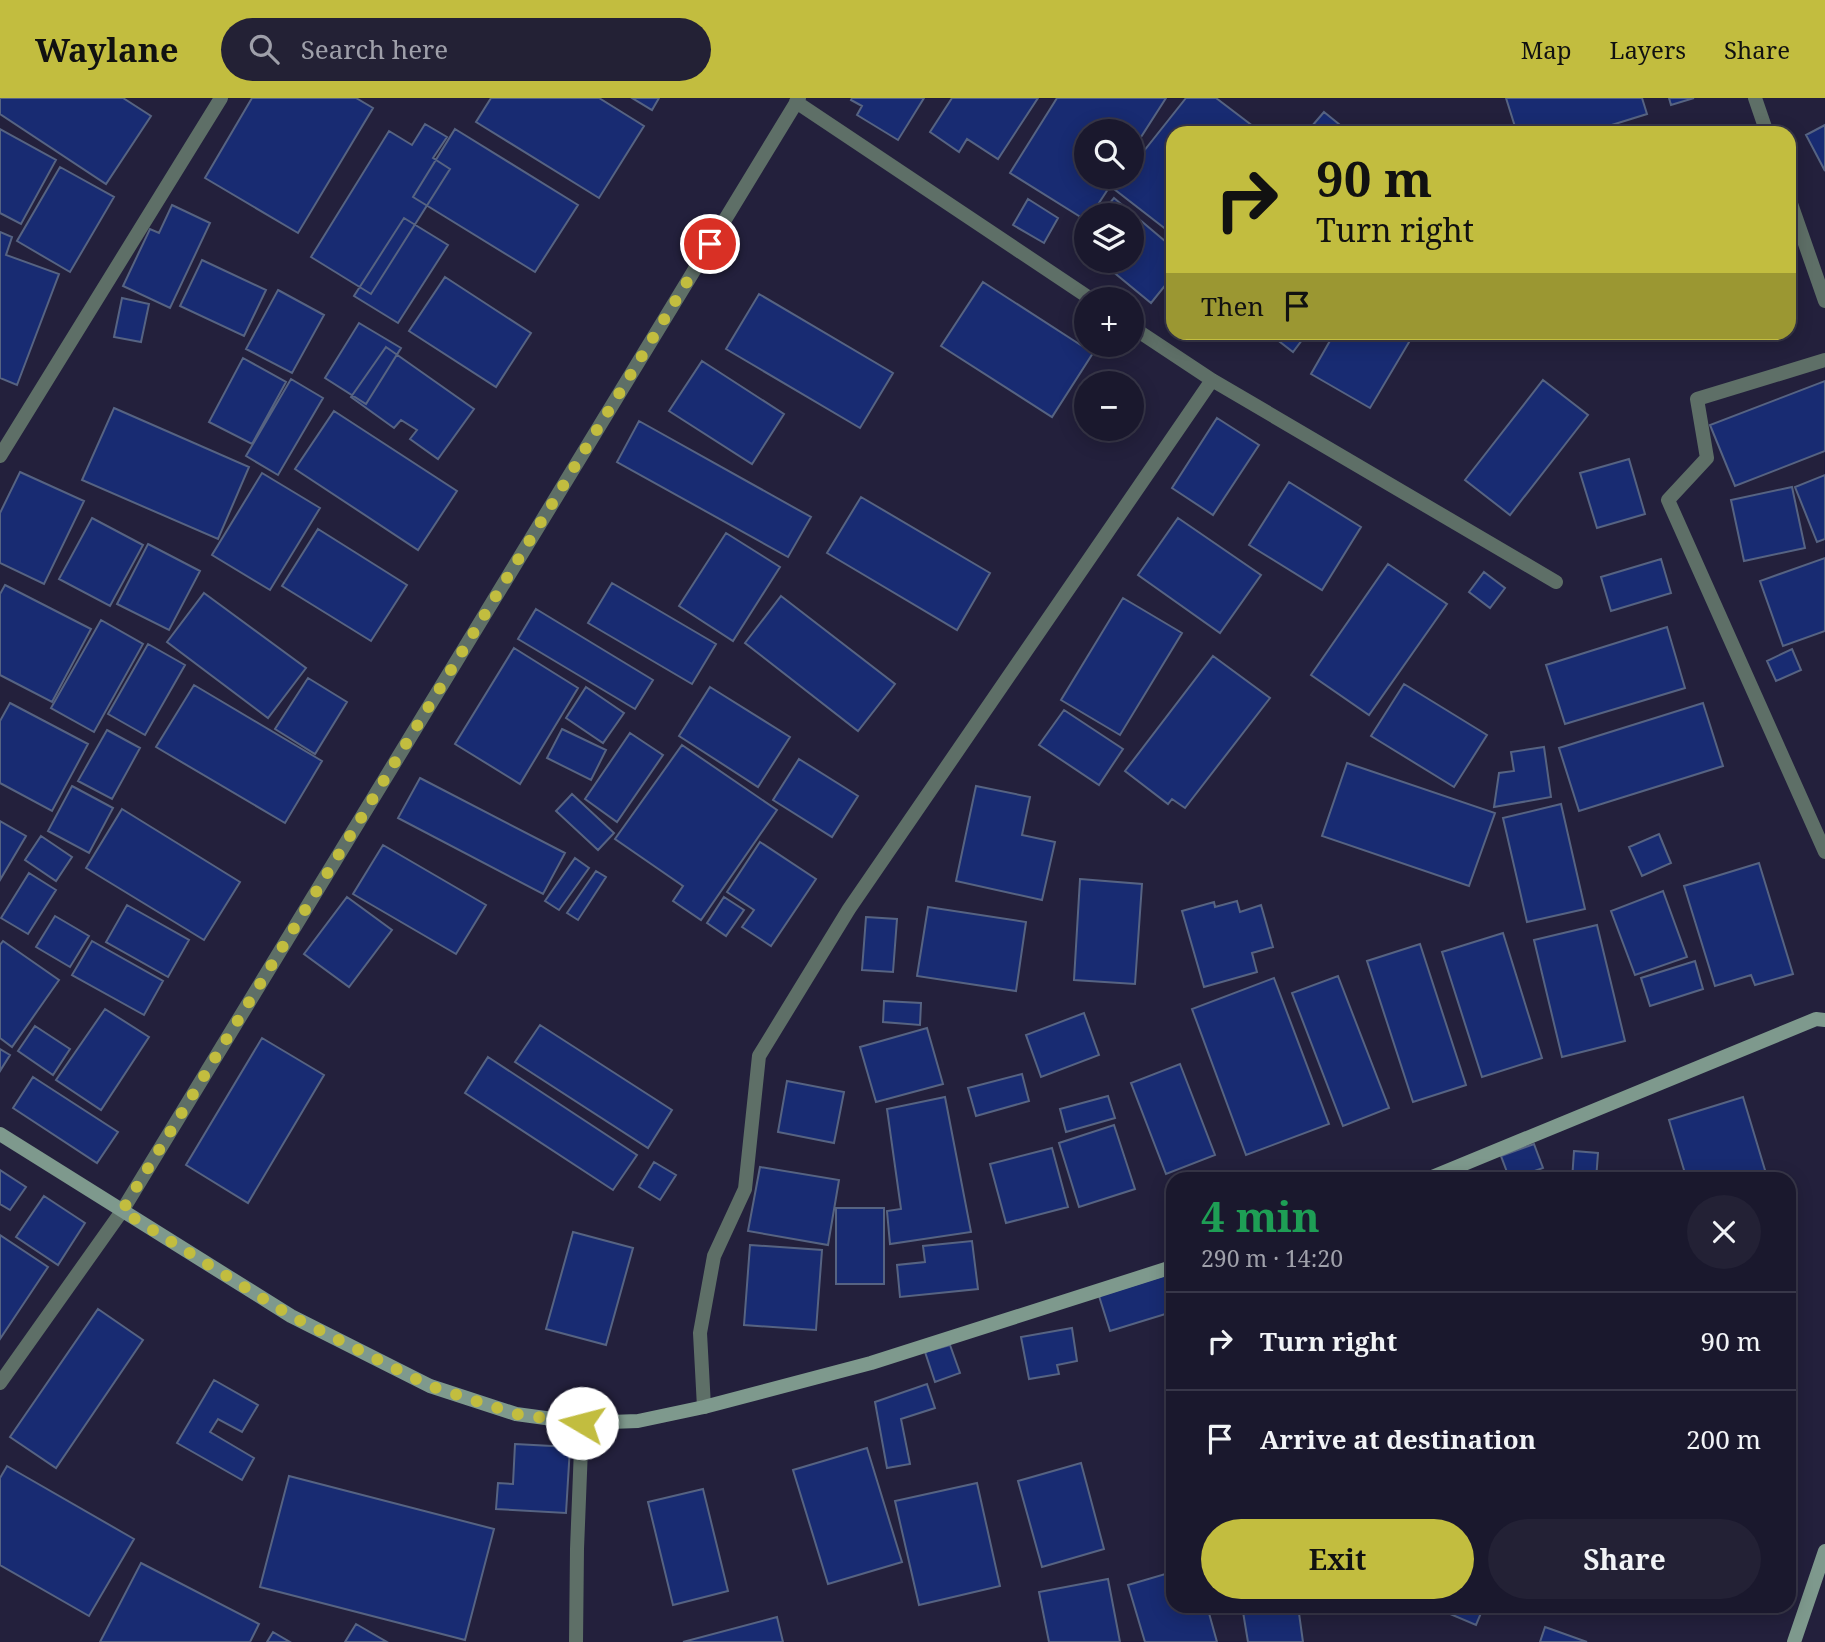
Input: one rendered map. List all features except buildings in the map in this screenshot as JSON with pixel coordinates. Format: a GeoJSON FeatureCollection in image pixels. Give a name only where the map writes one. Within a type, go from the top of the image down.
{"type":"FeatureCollection","features":[{"type":"Feature","properties":{"kind":"street"},"geometry":{"type":"LineString","coordinates":[[0,456],[221,98]]}},
{"type":"Feature","properties":{"kind":"street"},"geometry":{"type":"LineString","coordinates":[[1755,98],[1765,126]]}},
{"type":"Feature","properties":{"kind":"street"},"geometry":{"type":"LineString","coordinates":[[0,1383],[122,1211],[798,100],[1074,287]]}},
{"type":"Feature","properties":{"kind":"street"},"geometry":{"type":"LineString","coordinates":[[1796,218],[1825,301]]}},
{"type":"Feature","properties":{"kind":"street"},"geometry":{"type":"LineString","coordinates":[[1144,335],[1212,380],[1556,582]]}},
{"type":"Feature","properties":{"kind":"street"},"geometry":{"type":"LineString","coordinates":[[1825,360],[1697,399],[1707,458],[1668,500],[1825,852]]}},
{"type":"Feature","properties":{"kind":"street"},"geometry":{"type":"LineString","coordinates":[[704,1407],[700,1333],[714,1256],[745,1189],[759,1056],[849,909],[1212,380]]}},
{"type":"Feature","properties":{"kind":"street"},"geometry":{"type":"LineString","coordinates":[[1444,1172],[1816,1019],[1825,1020]]}},
{"type":"Feature","properties":{"kind":"street"},"geometry":{"type":"LineString","coordinates":[[0,1134],[291,1316],[430,1386],[516,1414],[582,1423],[638,1421],[704,1407],[871,1363],[1166,1269]]}},
{"type":"Feature","properties":{"kind":"street"},"geometry":{"type":"LineString","coordinates":[[576,1642],[582,1423]]}},
{"type":"Feature","properties":{"kind":"street"},"geometry":{"type":"LineString","coordinates":[[1794,1642],[1825,1551]]}},
{"type":"Feature","properties":{"kind":"route"},"geometry":{"type":"LineString","coordinates":[[582,1423],[516,1414],[430,1386],[291,1316],[122,1211],[710,244]]}}]}
